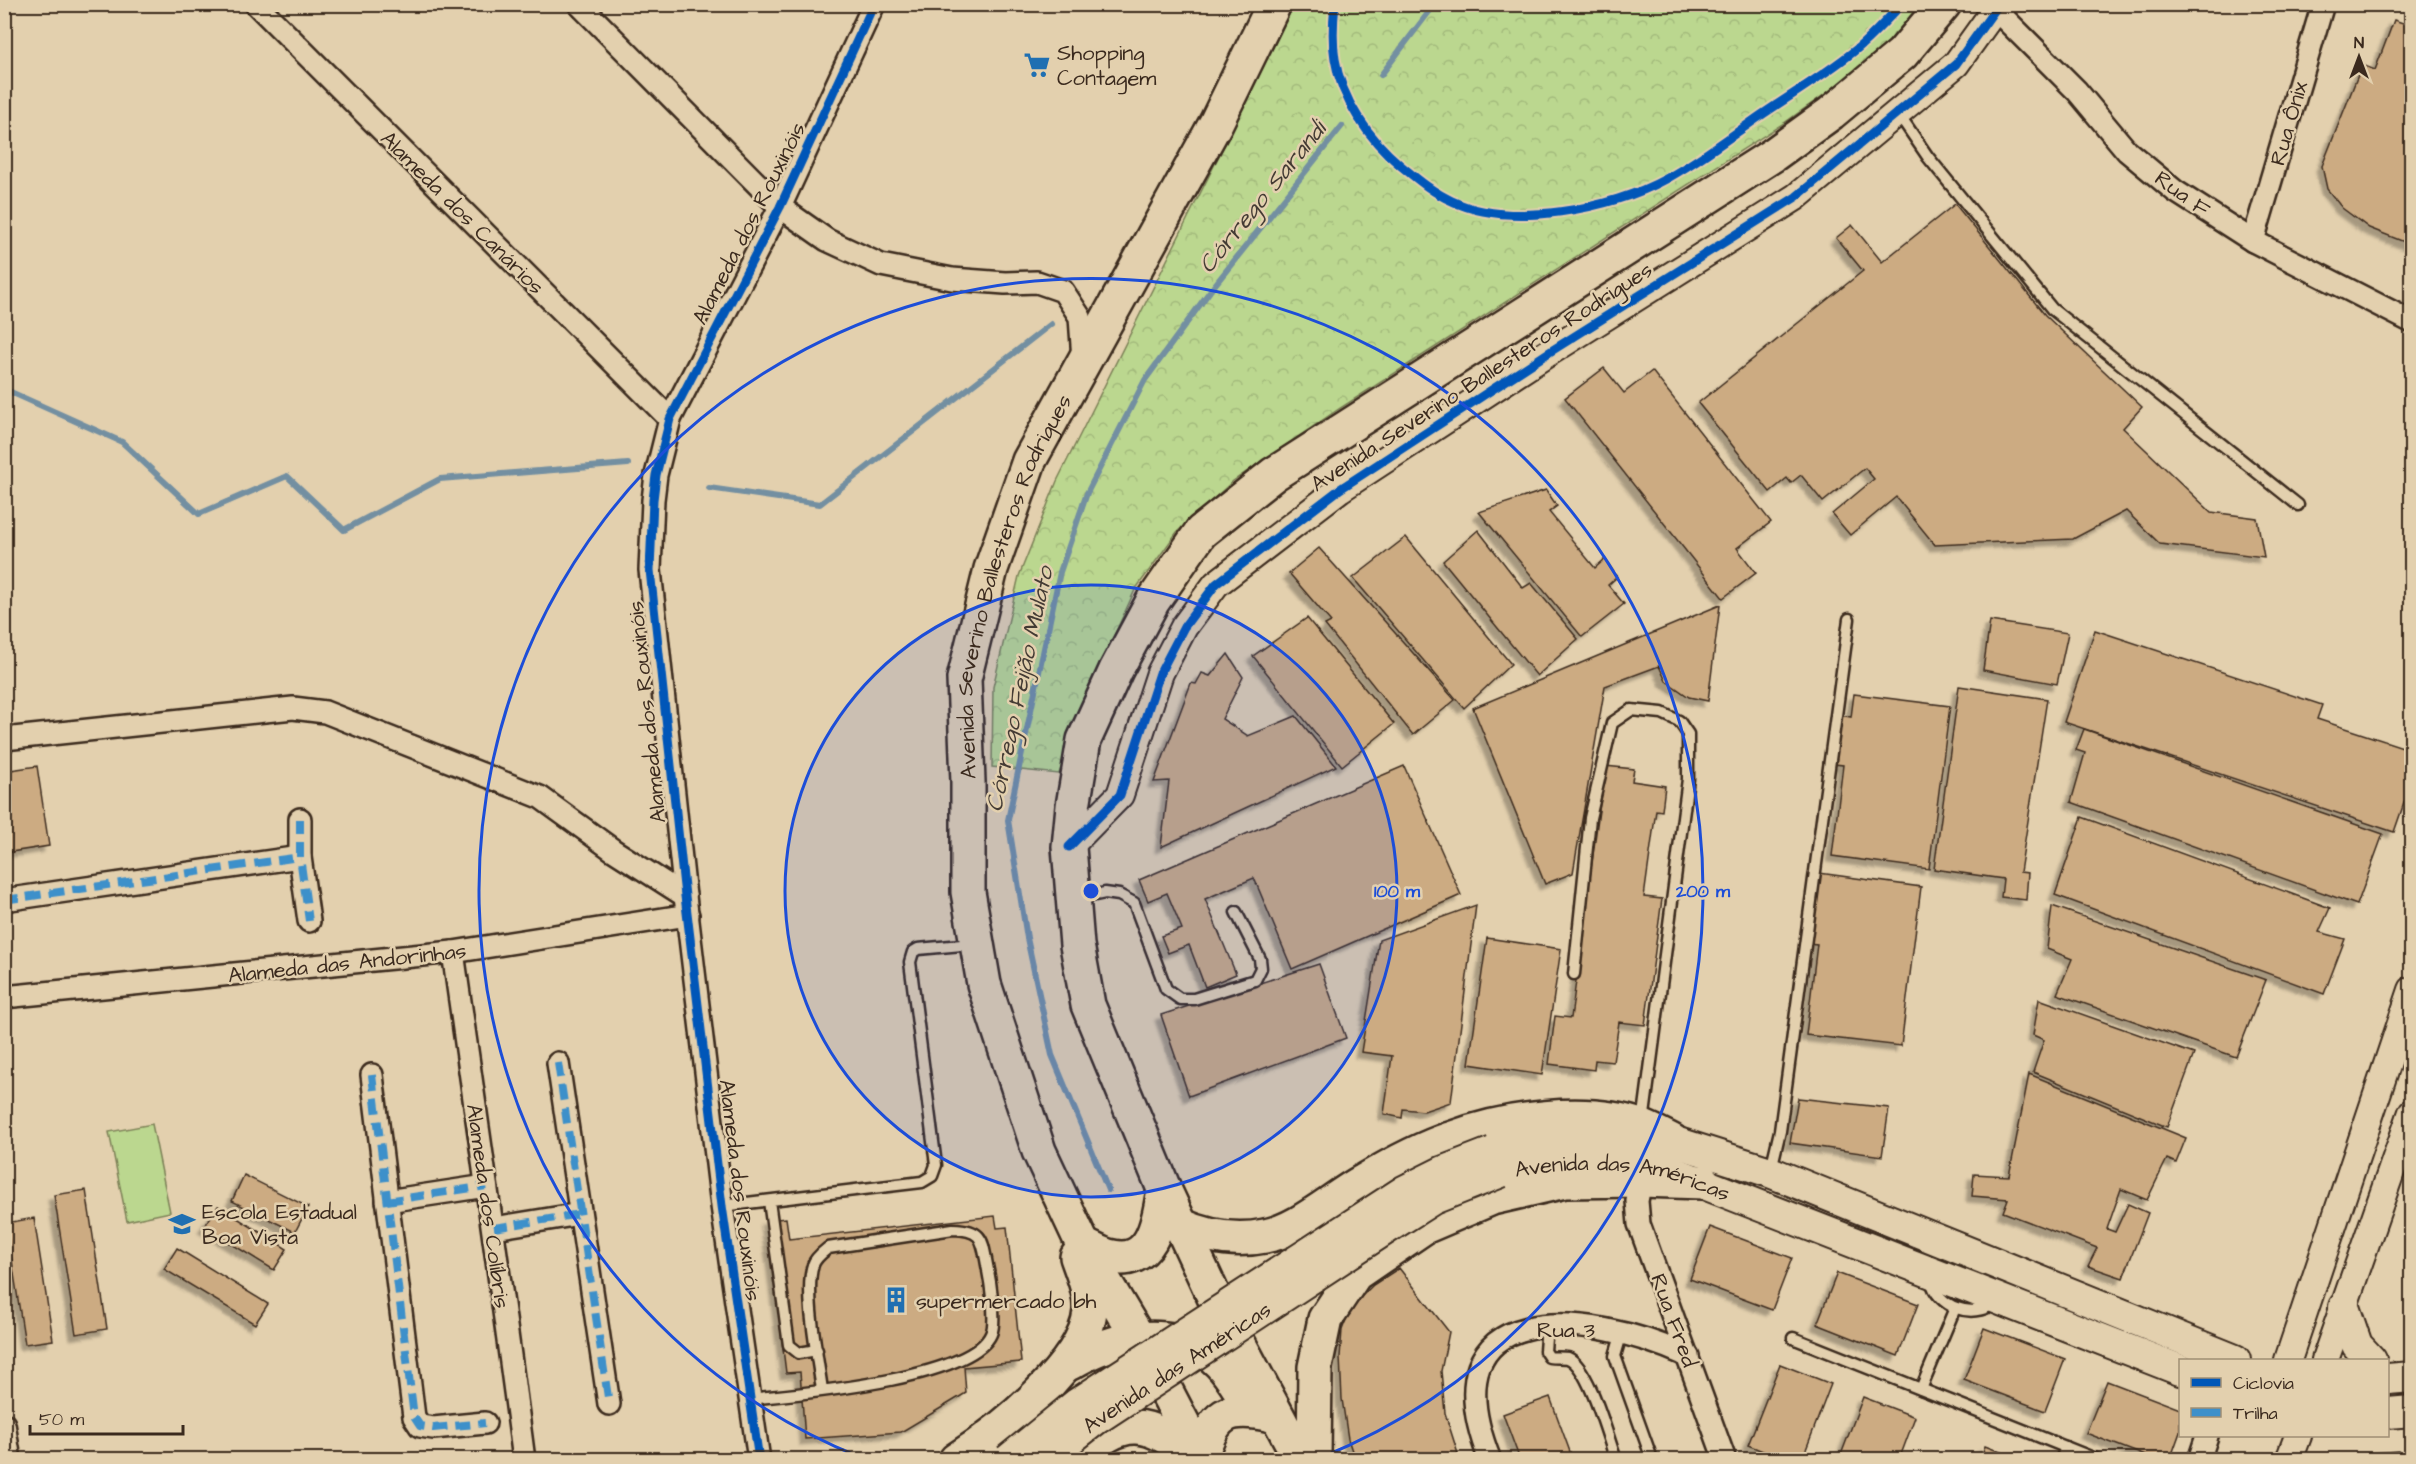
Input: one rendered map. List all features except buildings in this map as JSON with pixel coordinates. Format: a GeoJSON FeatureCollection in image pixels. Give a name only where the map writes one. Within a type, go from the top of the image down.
{"type":"FeatureCollection","features":[{"type":"Feature","properties":{"kind":"main road","name":"Avenida Severino Ballesteros Rodrigues"},"geometry":{"type":"LineString","coordinates":[[1200,1459],[1139,1339],[1083,1245],[1039,1151],[984,984],[968,892],[968,782],[964,679],[991,570],[1029,461],[1216,123],[1274,4]]}},
{"type":"Feature","properties":{"kind":"main road","name":"Avenida Severino Ballesteros Rodrigues"},"geometry":{"type":"LineString","coordinates":[[1301,1460],[1265,1414],[1228,1327],[1164,1189],[1088,1005],[1077,945],[1069,847],[1084,740],[1116,670],[1153,601],[1201,532],[1274,474],[1773,155],[1832,113],[1902,54],[1944,4]]}},
{"type":"Feature","properties":{"kind":"main road"},"geometry":{"type":"LineString","coordinates":[[1180,1225],[1200,1234],[1215,1237],[1265,1236],[1290,1227],[1363,1181],[1450,1138],[1535,1119],[1577,1117],[1615,1120],[1642,1127],[1672,1141]]}},
{"type":"Feature","properties":{"kind":"main road","name":"Avenida das Américas"},"geometry":{"type":"LineString","coordinates":[[1044,1460],[1095,1420],[1433,1200],[1497,1162],[1533,1144],[1586,1138],[1625,1137],[1672,1141],[1770,1172],[2231,1359]]}},
{"type":"Feature","properties":{"kind":"main road"},"geometry":{"type":"LineString","coordinates":[[956,1460],[976,1447],[1011,1418],[1066,1365],[1085,1333],[1090,1311],[1086,1281],[1039,1151]]}},
{"type":"Feature","properties":{"kind":"main road","name":"Avenida das Américas"},"geometry":{"type":"LineString","coordinates":[[1497,1162],[1538,1164],[1579,1161],[1632,1162],[1666,1169],[2179,1369]]}},
{"type":"Feature","properties":{"kind":"main road"},"geometry":{"type":"LineString","coordinates":[[1008,1460],[1078,1403],[1404,1191],[1444,1171],[1497,1162]]}},
{"type":"Feature","properties":{"kind":"main road"},"geometry":{"type":"LineString","coordinates":[[1314,1460],[1315,1367],[1325,1319],[1355,1274],[1424,1227],[1492,1198],[1566,1180],[1641,1179],[1703,1182]]}},
{"type":"Feature","properties":{"kind":"main road"},"geometry":{"type":"LineString","coordinates":[[1083,1245],[1109,1256],[1130,1258],[1143,1251],[1152,1240],[1164,1189]]}},
{"type":"Feature","properties":{"kind":"main road"},"geometry":{"type":"LineString","coordinates":[[2344,1307],[2357,1345],[2370,1359]]}},
{"type":"Feature","properties":{"kind":"main road"},"geometry":{"type":"LineString","coordinates":[[1066,1365],[1101,1347],[1139,1339],[1178,1341],[1207,1352],[1221,1364],[1265,1414]]}},
{"type":"Feature","properties":{"kind":"main road"},"geometry":{"type":"LineString","coordinates":[[2389,1413],[2412,1411]]}},
{"type":"Feature","properties":{"kind":"main road"},"geometry":{"type":"LineString","coordinates":[[1074,1460],[1109,1432],[1131,1426],[1151,1428],[1200,1459],[1208,1433],[1218,1420],[1231,1412],[1265,1414]]}},
{"type":"Feature","properties":{"kind":"street","name":"Alameda dos Canários"},"geometry":{"type":"LineString","coordinates":[[256,4],[670,419]]}},
{"type":"Feature","properties":{"kind":"street"},"geometry":{"type":"LineString","coordinates":[[579,4],[780,207],[827,240],[881,265],[952,279],[1005,283],[1037,282],[1063,291],[1080,317],[1083,363]]}},
{"type":"Feature","properties":{"kind":"street","name":"Alameda dos Rouxinóis"},"geometry":{"type":"LineString","coordinates":[[759,1460],[723,1206],[650,570],[656,475],[670,419],[780,207],[874,4]]}},
{"type":"Feature","properties":{"kind":"street","name":"Rua Ônix"},"geometry":{"type":"LineString","coordinates":[[2253,241],[2323,4]]}},
{"type":"Feature","properties":{"kind":"street","name":"Avenida Severino Ballesteros Rodrigues"},"geometry":{"type":"LineString","coordinates":[[1069,847],[1120,795],[1160,673],[1184,627],[1216,584],[1340,489],[1548,353],[1796,197],[1956,64],[1998,7]]}},
{"type":"Feature","properties":{"kind":"street","name":"Rua F"},"geometry":{"type":"LineString","coordinates":[[1998,7],[2077,91],[2127,151],[2175,191],[2253,241],[2412,322]]}},
{"type":"Feature","properties":{"kind":"street"},"geometry":{"type":"LineString","coordinates":[[4,739],[293,708],[325,712],[540,797],[687,905]]}},
{"type":"Feature","properties":{"kind":"street"},"geometry":{"type":"LineString","coordinates":[[300,819],[300,857],[309,921]]}},
{"type":"Feature","properties":{"kind":"street"},"geometry":{"type":"LineString","coordinates":[[4,900],[300,857]]}},
{"type":"Feature","properties":{"kind":"street","name":"Alameda das Andorinhas"},"geometry":{"type":"LineString","coordinates":[[4,997],[453,952],[687,905]]}},
{"type":"Feature","properties":{"kind":"street","name":"Alameda dos Colíbris"},"geometry":{"type":"LineString","coordinates":[[453,952],[494,1228],[524,1460]]}},
{"type":"Feature","properties":{"kind":"street"},"geometry":{"type":"LineString","coordinates":[[2288,1359],[2410,997]]}},
{"type":"Feature","properties":{"kind":"street"},"geometry":{"type":"LineString","coordinates":[[558,1063],[609,1404]]}},
{"type":"Feature","properties":{"kind":"street"},"geometry":{"type":"LineString","coordinates":[[372,1075],[414,1417],[420,1426],[433,1428],[485,1423]]}},
{"type":"Feature","properties":{"kind":"street"},"geometry":{"type":"LineString","coordinates":[[2325,1359],[2412,1112]]}},
{"type":"Feature","properties":{"kind":"street","name":"Rua Fred"},"geometry":{"type":"LineString","coordinates":[[1641,1179],[1637,1201],[1639,1224],[1725,1460]]}},
{"type":"Feature","properties":{"kind":"street"},"geometry":{"type":"LineString","coordinates":[[387,1201],[486,1186]]}},
{"type":"Feature","properties":{"kind":"street"},"geometry":{"type":"LineString","coordinates":[[494,1228],[580,1214]]}},
{"type":"Feature","properties":{"kind":"street","name":"Rua 3"},"geometry":{"type":"LineString","coordinates":[[1490,1460],[1475,1410],[1474,1384],[1482,1356],[1501,1338],[1547,1325],[1581,1326],[1622,1331],[1660,1343],[1688,1356]]}},
{"type":"Feature","properties":{"kind":"street"},"geometry":{"type":"LineString","coordinates":[[4,1424],[10,1460]]}},
{"type":"Feature","properties":{"kind":"street"},"geometry":{"type":"LineString","coordinates":[[2199,1460],[2207,1437]]}},
{"type":"Feature","properties":{"kind":"street"},"geometry":{"type":"LineString","coordinates":[[2289,1460],[2298,1437]]}},
{"type":"Feature","properties":{"kind":"lane"},"geometry":{"type":"LineString","coordinates":[[1898,113],[1928,157],[2052,309],[2298,505]]}},
{"type":"Feature","properties":{"kind":"lane"},"geometry":{"type":"LineString","coordinates":[[1770,1172],[1780,1131],[1849,619]]}},
{"type":"Feature","properties":{"kind":"lane"},"geometry":{"type":"LineString","coordinates":[[1574,974],[1590,818],[1612,723],[1632,710],[1662,713],[1679,721],[1688,734],[1688,779],[1642,1127]]}},
{"type":"Feature","properties":{"kind":"lane"},"geometry":{"type":"LineString","coordinates":[[1073,899],[1105,893],[1119,895],[1134,903],[1166,990],[1180,999],[1194,999],[1255,980],[1261,968],[1260,959],[1236,912]]}},
{"type":"Feature","properties":{"kind":"lane"},"geometry":{"type":"LineString","coordinates":[[723,1206],[922,1182],[932,1176],[936,1165],[910,962],[913,952],[918,949],[976,944]]}},
{"type":"Feature","properties":{"kind":"lane"},"geometry":{"type":"LineString","coordinates":[[769,1200],[789,1346],[799,1353],[817,1350]]}},
{"type":"Feature","properties":{"kind":"lane"},"geometry":{"type":"LineString","coordinates":[[749,1399],[822,1390],[898,1379],[933,1370],[964,1357],[986,1342],[992,1332],[992,1316],[989,1274],[980,1238],[970,1229],[953,1229],[828,1248],[813,1263],[812,1272],[811,1301],[822,1390]]}},
{"type":"Feature","properties":{"kind":"lane"},"geometry":{"type":"LineString","coordinates":[[1929,1271],[1932,1286],[1941,1299],[1955,1308],[1967,1311],[1979,1310],[1990,1306],[2000,1298]]}},
{"type":"Feature","properties":{"kind":"lane"},"geometry":{"type":"LineString","coordinates":[[1922,1389],[1955,1308]]}},
{"type":"Feature","properties":{"kind":"lane"},"geometry":{"type":"LineString","coordinates":[[1547,1325],[1545,1351],[1549,1357],[1567,1358],[1578,1365],[1587,1380],[1616,1460]]}},
{"type":"Feature","properties":{"kind":"lane"},"geometry":{"type":"LineString","coordinates":[[1622,1331],[1614,1356],[1652,1459]]}},
{"type":"Feature","properties":{"kind":"lane"},"geometry":{"type":"LineString","coordinates":[[1793,1338],[2098,1460]]}},
{"type":"Feature","properties":{"kind":"lane"},"geometry":{"type":"LineString","coordinates":[[2061,1460],[2066,1447]]}},
{"type":"Feature","properties":{"kind":"green space"},"geometry":{"type":"Polygon","coordinates":[[[1294,5],[1925,5],[1863,67],[1784,123],[1339,409],[1233,481],[1177,532],[1135,590],[1079,712],[1059,774],[992,767],[993,687],[1019,576],[1057,481],[1294,5]]]}},
{"type":"Feature","properties":{"kind":"green space"},"geometry":{"type":"Polygon","coordinates":[[[152,1124],[170,1212],[127,1221],[109,1132],[152,1124]]]}},
{"type":"Feature","properties":{"kind":"waterway","name":"Córrego Sarandi"},"geometry":{"type":"LineString","coordinates":[[1381,75],[1435,4]]}},
{"type":"Feature","properties":{"kind":"waterway","name":"Córrego Feijão Mulato"},"geometry":{"type":"LineString","coordinates":[[1108,1190],[1052,1055],[1027,938],[1008,820],[1060,572],[1087,493],[1145,380],[1210,291],[1342,126]]}},
{"type":"Feature","properties":{"kind":"waterway","name":"Córrego Feijão Mulato"},"geometry":{"type":"LineString","coordinates":[[709,488],[820,504],[1051,324]]}},
{"type":"Feature","properties":{"kind":"waterway","name":"Córrego Feijão Mulato"},"geometry":{"type":"LineString","coordinates":[[4,389],[122,442],[199,514],[287,476],[344,530],[440,479],[628,464]]}},
{"type":"Feature","properties":{"kind":"marked path"},"geometry":{"type":"LineString","coordinates":[[300,819],[300,857],[309,921]]}},
{"type":"Feature","properties":{"kind":"marked path"},"geometry":{"type":"LineString","coordinates":[[4,900],[300,857]]}},
{"type":"Feature","properties":{"kind":"marked path"},"geometry":{"type":"LineString","coordinates":[[558,1063],[609,1404]]}},
{"type":"Feature","properties":{"kind":"marked path"},"geometry":{"type":"LineString","coordinates":[[372,1075],[414,1417],[420,1426],[433,1428],[485,1423]]}},
{"type":"Feature","properties":{"kind":"marked path"},"geometry":{"type":"LineString","coordinates":[[387,1201],[486,1186]]}},
{"type":"Feature","properties":{"kind":"marked path"},"geometry":{"type":"LineString","coordinates":[[494,1228],[580,1214]]}},
{"type":"Feature","properties":{"kind":"cycle path"},"geometry":{"type":"LineString","coordinates":[[759,1460],[722,1206],[685,896],[650,570],[653,500],[656,475],[670,419],[780,207],[874,4]]}},
{"type":"Feature","properties":{"kind":"cycle path"},"geometry":{"type":"LineString","coordinates":[[1335,4],[1333,45],[1338,74],[1350,103],[1367,131],[1400,165],[1438,193],[1452,201],[1476,209],[1502,214],[1560,212],[1590,207],[1644,190],[1666,179],[1702,157],[1842,60],[1866,41],[1902,4]]}},
{"type":"Feature","properties":{"kind":"cycle path"},"geometry":{"type":"LineString","coordinates":[[1069,847],[1120,795],[1160,673],[1184,627],[1216,584],[1340,489],[1548,353],[1796,197],[1956,64],[1999,4]]}},
{"type":"Feature","properties":{"kind":"place","name":"Shopping Contagem"},"geometry":{"type":"Point","coordinates":[1037,65]}},
{"type":"Feature","properties":{"kind":"place","name":"Escola Estadual Boa Vista"},"geometry":{"type":"Point","coordinates":[182,1224]}},
{"type":"Feature","properties":{"kind":"place","name":"supermercado bh"},"geometry":{"type":"Point","coordinates":[896,1300]}}]}
